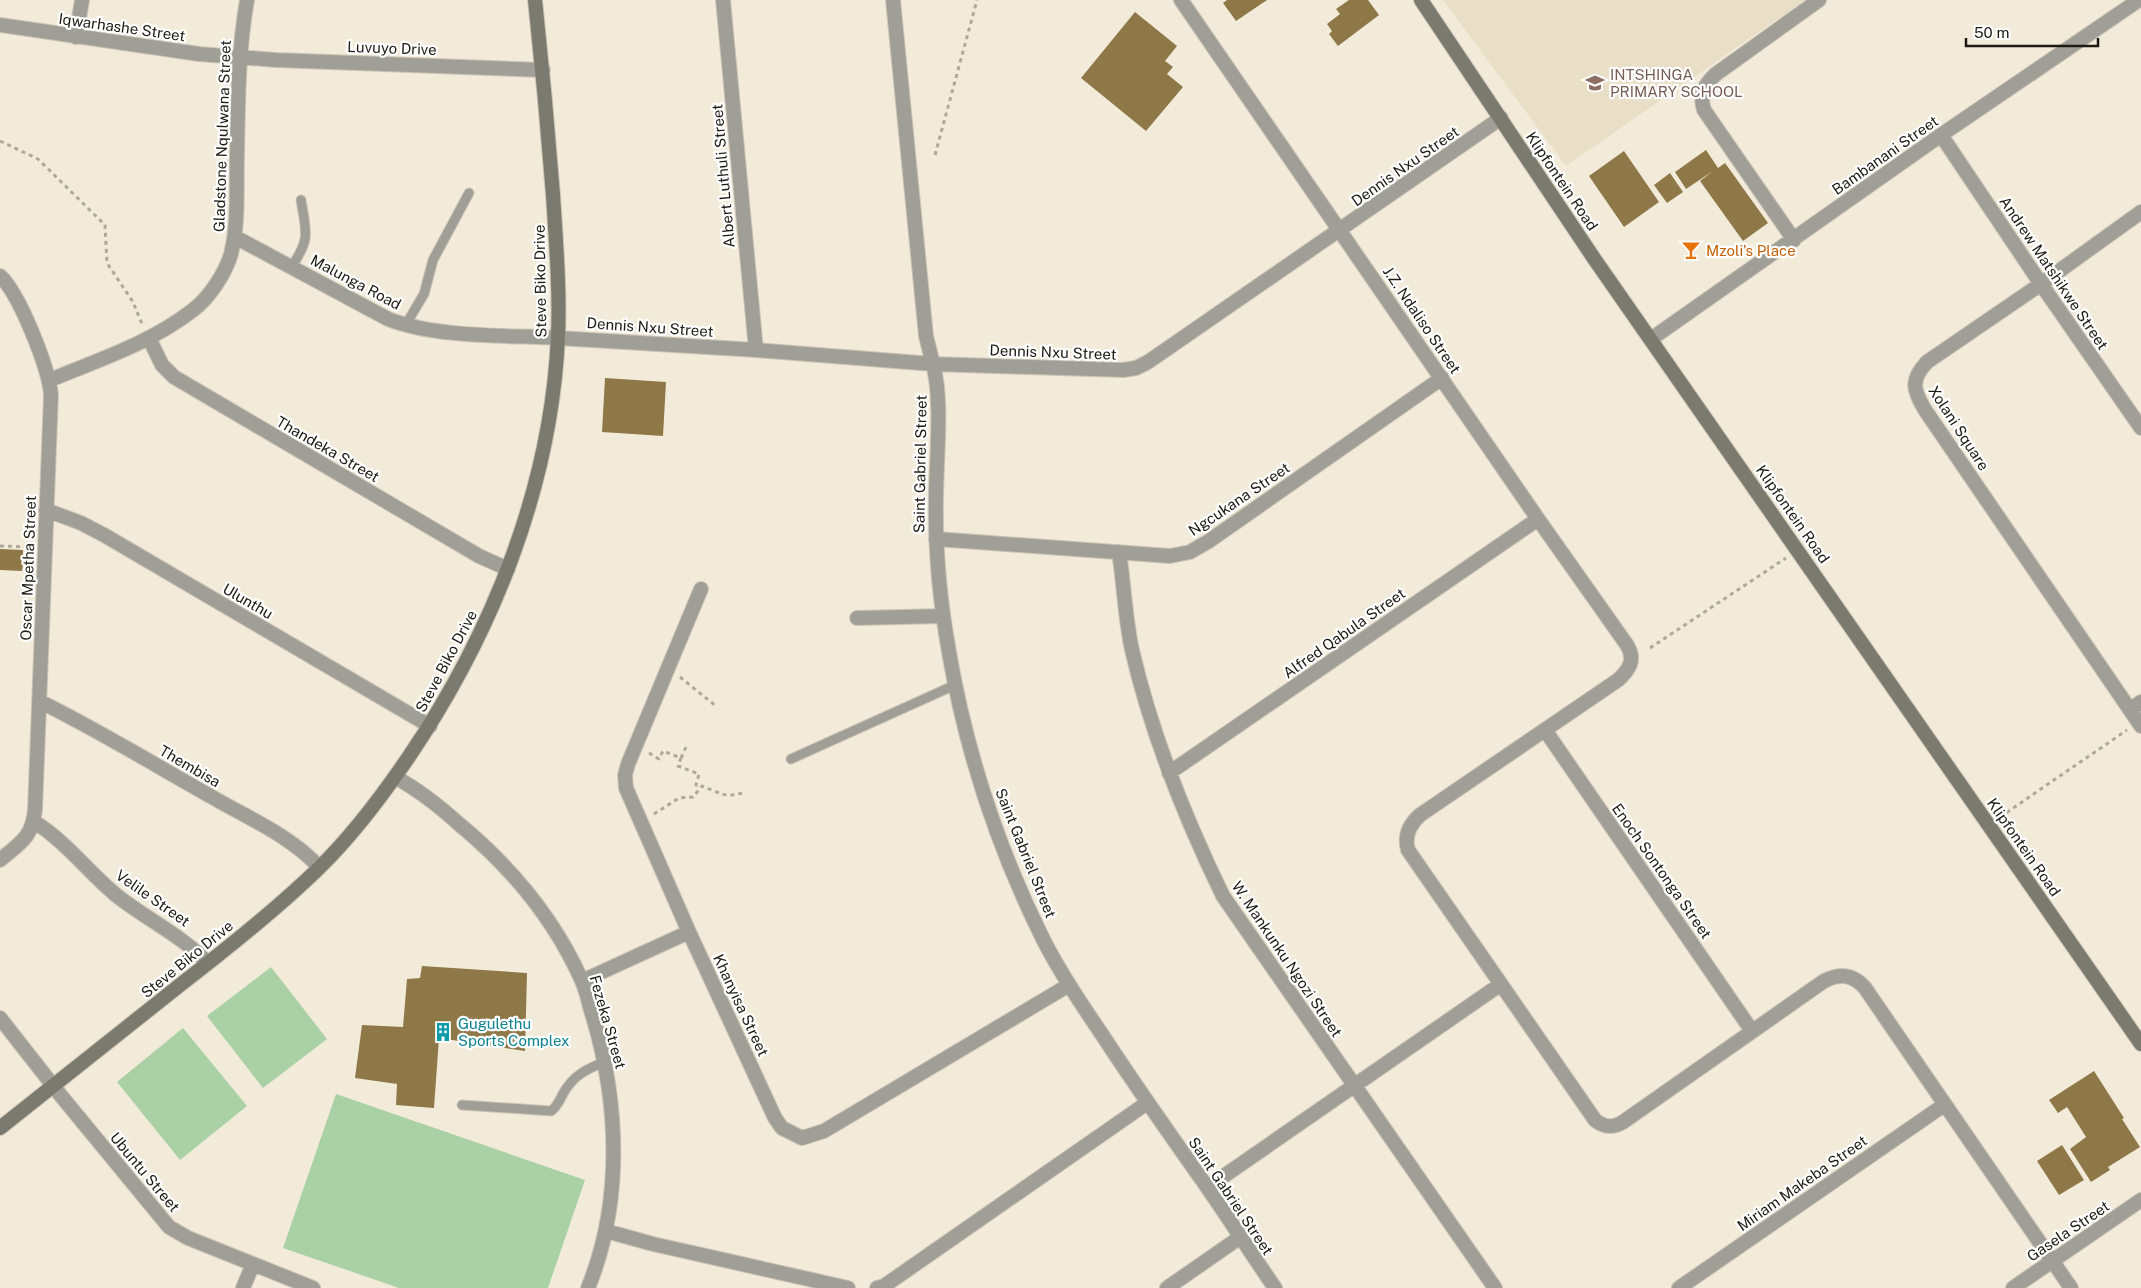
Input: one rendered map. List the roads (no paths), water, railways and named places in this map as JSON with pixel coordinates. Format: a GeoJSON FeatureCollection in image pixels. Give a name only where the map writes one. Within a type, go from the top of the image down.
{"type":"FeatureCollection","features":[{"type":"Feature","properties":{"kind":"main road","name":"Steve Biko Drive"},"geometry":{"type":"LineString","coordinates":[[0,1128],[208,963],[320,868],[356,828],[395,777],[430,726],[474,650],[508,569],[534,485],[547,428],[558,338],[555,228],[543,70],[535,0]]}},
{"type":"Feature","properties":{"kind":"main road","name":"Klipfontein Road"},"geometry":{"type":"LineString","coordinates":[[1421,0],[1593,257],[2141,1044]]}},
{"type":"Feature","properties":{"kind":"street"},"geometry":{"type":"LineString","coordinates":[[76,37],[82,0]]}},
{"type":"Feature","properties":{"kind":"street","name":"Gladstone Nqulwana Street"},"geometry":{"type":"LineString","coordinates":[[50,380],[149,338],[178,322],[204,301],[230,257],[235,237],[239,57],[247,0]]}},
{"type":"Feature","properties":{"kind":"street","name":"Albert Luthuli Street"},"geometry":{"type":"LineString","coordinates":[[723,0],[756,350]]}},
{"type":"Feature","properties":{"kind":"street","name":"Saint Gabriel Street"},"geometry":{"type":"LineString","coordinates":[[893,0],[926,336],[938,389],[936,539],[943,616],[955,685],[980,778],[1017,882],[1045,941],[1069,985],[1275,1288]]}},
{"type":"Feature","properties":{"kind":"street","name":"J.Z. Ndaliso Street"},"geometry":{"type":"LineString","coordinates":[[1182,0],[1538,519],[1627,645],[1632,659],[1628,670],[1618,680],[1545,730]]}},
{"type":"Feature","properties":{"kind":"street"},"geometry":{"type":"LineString","coordinates":[[1794,240],[1704,110],[1702,97],[1705,86],[1716,74],[1819,0]]}},
{"type":"Feature","properties":{"kind":"street","name":"Bambanani Street"},"geometry":{"type":"LineString","coordinates":[[1651,339],[1941,135],[2139,0]]}},
{"type":"Feature","properties":{"kind":"street","name":"Iqwarhashe Street"},"geometry":{"type":"LineString","coordinates":[[0,25],[199,54],[239,57]]}},
{"type":"Feature","properties":{"kind":"street","name":"Luvuyo Drive"},"geometry":{"type":"LineString","coordinates":[[239,57],[543,70]]}},
{"type":"Feature","properties":{"kind":"street","name":"Dennis Nxu Street"},"geometry":{"type":"LineString","coordinates":[[558,338],[756,350],[933,364],[1123,370],[1136,368],[1148,362],[1341,230],[1501,118]]}},
{"type":"Feature","properties":{"kind":"street","name":"Andrew Matshikwe Street"},"geometry":{"type":"LineString","coordinates":[[1941,135],[2141,428]]}},
{"type":"Feature","properties":{"kind":"street","name":"Xolani Square"},"geometry":{"type":"LineString","coordinates":[[2135,727],[2135,706],[1925,410],[1916,394],[1915,381],[1917,375],[1927,362],[2041,284],[2141,212]]}},
{"type":"Feature","properties":{"kind":"street","name":"Malunga Road"},"geometry":{"type":"LineString","coordinates":[[235,237],[388,319],[405,326],[438,332],[558,338]]}},
{"type":"Feature","properties":{"kind":"street","name":"Oscar Mpetha Street"},"geometry":{"type":"LineString","coordinates":[[0,276],[9,284],[13,293],[50,380],[51,394],[33,821],[31,830],[24,839],[0,860]]}},
{"type":"Feature","properties":{"kind":"street","name":"Thandeka Street"},"geometry":{"type":"LineString","coordinates":[[149,338],[162,365],[174,377],[479,556],[508,569]]}},
{"type":"Feature","properties":{"kind":"street","name":"Ngcukana Street"},"geometry":{"type":"LineString","coordinates":[[936,539],[1177,556],[1190,552],[1442,378]]}},
{"type":"Feature","properties":{"kind":"street","name":"Ulunthu"},"geometry":{"type":"LineString","coordinates":[[46,510],[80,523],[104,535],[430,726]]}},
{"type":"Feature","properties":{"kind":"street","name":"Alfred Qabula Street"},"geometry":{"type":"LineString","coordinates":[[1169,773],[1538,519]]}},
{"type":"Feature","properties":{"kind":"street","name":"W. Mankunku Ngozi Street"},"geometry":{"type":"LineString","coordinates":[[1119,552],[1132,648],[1148,710],[1169,773],[1205,859],[1223,896],[1495,1288]]}},
{"type":"Feature","properties":{"kind":"street","name":"Khanyisa Street"},"geometry":{"type":"LineString","coordinates":[[701,589],[635,747],[625,775],[626,788],[689,932],[775,1118],[782,1128],[802,1138],[824,1131],[1069,985]]}},
{"type":"Feature","properties":{"kind":"street"},"geometry":{"type":"LineString","coordinates":[[857,618],[943,616]]}},
{"type":"Feature","properties":{"kind":"street","name":"Thembisa"},"geometry":{"type":"LineString","coordinates":[[39,701],[94,730],[276,834],[309,856],[320,868]]}},
{"type":"Feature","properties":{"kind":"street"},"geometry":{"type":"LineString","coordinates":[[1545,730],[1420,815],[1412,824],[1406,839],[1408,850],[1595,1120],[1607,1126],[1618,1125],[1832,977],[1839,975],[1854,979],[1865,988],[2071,1288]]}},
{"type":"Feature","properties":{"kind":"street","name":"Enoch Sontonga Street"},"geometry":{"type":"LineString","coordinates":[[1545,730],[1752,1031]]}},
{"type":"Feature","properties":{"kind":"street","name":"Fezeka Street"},"geometry":{"type":"LineString","coordinates":[[395,777],[431,800],[485,845],[518,880],[536,903],[582,982],[604,1062],[612,1110],[614,1149],[606,1231],[588,1288]]}},
{"type":"Feature","properties":{"kind":"street","name":"Velile Street"},"geometry":{"type":"LineString","coordinates":[[33,821],[68,846],[118,896],[185,941],[208,963]]}},
{"type":"Feature","properties":{"kind":"street"},"geometry":{"type":"LineString","coordinates":[[582,982],[689,932]]}},
{"type":"Feature","properties":{"kind":"street"},"geometry":{"type":"LineString","coordinates":[[1208,1188],[1501,984]]}},
{"type":"Feature","properties":{"kind":"street","name":"Ubuntu Street"},"geometry":{"type":"LineString","coordinates":[[0,1018],[169,1227],[188,1238],[313,1288]]}},
{"type":"Feature","properties":{"kind":"street"},"geometry":{"type":"LineString","coordinates":[[878,1288],[884,1286],[1147,1102]]}},
{"type":"Feature","properties":{"kind":"street","name":"Miriam Makeba Street"},"geometry":{"type":"LineString","coordinates":[[1679,1288],[1944,1105]]}},
{"type":"Feature","properties":{"kind":"street","name":"Gasela Street"},"geometry":{"type":"LineString","coordinates":[[2013,1288],[2141,1200]]}},
{"type":"Feature","properties":{"kind":"street"},"geometry":{"type":"LineString","coordinates":[[606,1231],[654,1244],[848,1288]]}},
{"type":"Feature","properties":{"kind":"street"},"geometry":{"type":"LineString","coordinates":[[1167,1288],[1240,1238]]}},
{"type":"Feature","properties":{"kind":"street"},"geometry":{"type":"LineString","coordinates":[[243,1288],[253,1264]]}},
{"type":"Feature","properties":{"kind":"lane"},"geometry":{"type":"LineString","coordinates":[[405,326],[424,294],[433,260],[469,193]]}},
{"type":"Feature","properties":{"kind":"lane"},"geometry":{"type":"LineString","coordinates":[[292,266],[303,250],[306,235],[301,200]]}},
{"type":"Feature","properties":{"kind":"lane"},"geometry":{"type":"LineString","coordinates":[[791,758],[955,685]]}},
{"type":"Feature","properties":{"kind":"lane"},"geometry":{"type":"LineString","coordinates":[[462,1105],[551,1111],[558,1104],[575,1077],[589,1068],[604,1062]]}},
{"type":"Feature","properties":{"kind":"place","name":"INTSHINGA PRIMARY SCHOOL"},"geometry":{"type":"Point","coordinates":[1595,83]}},
{"type":"Feature","properties":{"kind":"place","name":"Mzoli's Place"},"geometry":{"type":"Point","coordinates":[1691,250]}},
{"type":"Feature","properties":{"kind":"place","name":"Gugulethu Sports Complex"},"geometry":{"type":"Point","coordinates":[443,1032]}}]}
